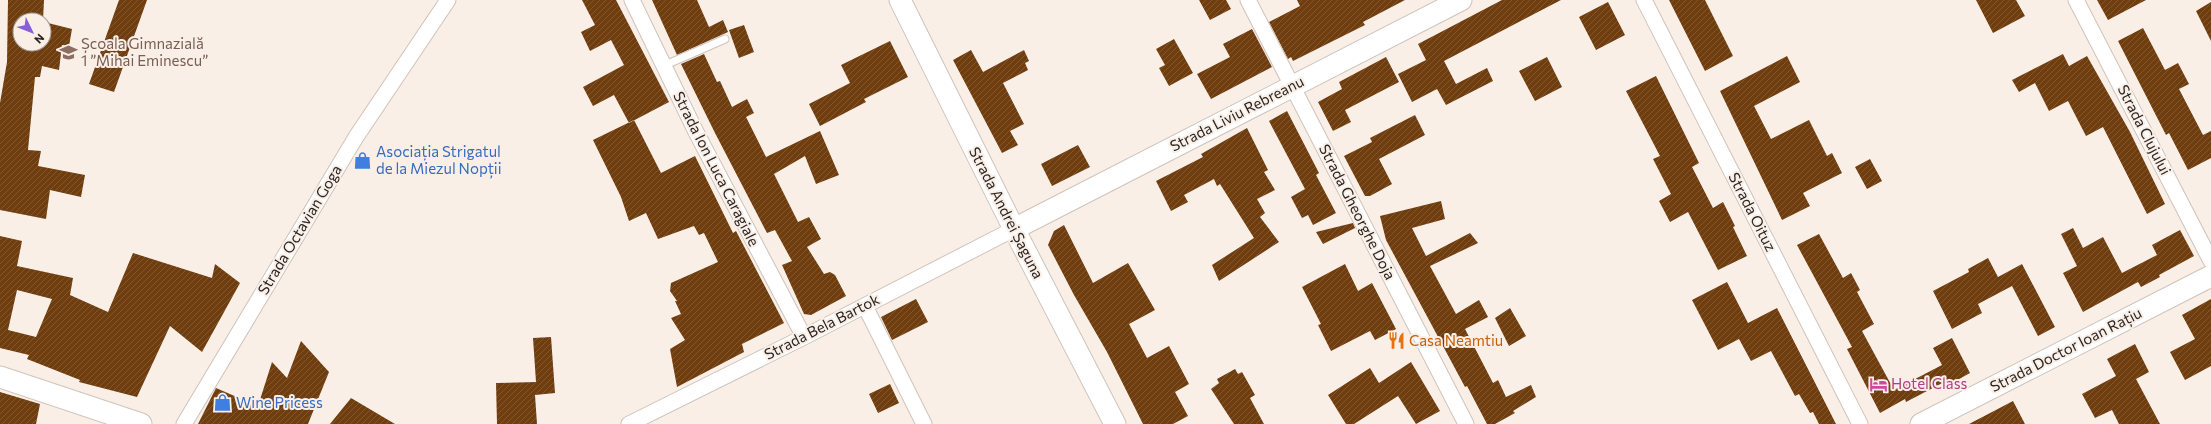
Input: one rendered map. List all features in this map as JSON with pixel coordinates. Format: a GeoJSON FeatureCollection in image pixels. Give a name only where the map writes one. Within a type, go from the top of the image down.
{"type":"FeatureCollection","features":[{"type":"Feature","properties":{"kind":"street","name":"Strada Octavian Goga"},"geometry":{"type":"LineString","coordinates":[[184,424],[356,137],[448,0]]}},
{"type":"Feature","properties":{"kind":"street","name":"Strada Ion Luca Caragiale"},"geometry":{"type":"LineString","coordinates":[[632,0],[663,66],[804,337]]}},
{"type":"Feature","properties":{"kind":"street","name":"Strada Andrei Șaguna"},"geometry":{"type":"LineString","coordinates":[[900,0],[1014,229],[1115,424]]}},
{"type":"Feature","properties":{"kind":"street","name":"Strada Gheorghe Doja"},"geometry":{"type":"LineString","coordinates":[[1248,0],[1466,424]]}},
{"type":"Feature","properties":{"kind":"street","name":"Strada Liviu Rebreanu"},"geometry":{"type":"LineString","coordinates":[[1014,229],[1460,0]]}},
{"type":"Feature","properties":{"kind":"street","name":"Strada Oituz"},"geometry":{"type":"LineString","coordinates":[[1644,0],[1860,424]]}},
{"type":"Feature","properties":{"kind":"street","name":"Strada Clujului"},"geometry":{"type":"LineString","coordinates":[[2076,0],[2211,261]]}},
{"type":"Feature","properties":{"kind":"street","name":"Strada Bela Bartok"},"geometry":{"type":"LineString","coordinates":[[629,424],[804,337],[1014,229]]}},
{"type":"Feature","properties":{"kind":"street","name":"Strada Doctor Ioan Rațiu"},"geometry":{"type":"LineString","coordinates":[[1921,424],[2211,276]]}},
{"type":"Feature","properties":{"kind":"street"},"geometry":{"type":"LineString","coordinates":[[865,306],[924,424]]}},
{"type":"Feature","properties":{"kind":"street"},"geometry":{"type":"LineString","coordinates":[[0,377],[141,424]]}},
{"type":"Feature","properties":{"kind":"lane"},"geometry":{"type":"LineString","coordinates":[[663,66],[725,39]]}},
{"type":"Feature","properties":{"kind":"building"},"geometry":{"type":"Polygon","coordinates":[[[8,0],[44,0],[43,12],[12,12],[12,52],[52,52],[52,24],[72,29],[69,46],[62,45],[59,70],[42,66],[40,77],[35,77],[28,150],[41,151],[38,166],[85,175],[81,197],[50,190],[46,219],[0,210],[0,103],[7,62],[8,0]]]}},
{"type":"Feature","properties":{"kind":"building"},"geometry":{"type":"Polygon","coordinates":[[[119,0],[147,0],[114,92],[89,84],[119,0]]]}},
{"type":"Feature","properties":{"kind":"building"},"geometry":{"type":"Polygon","coordinates":[[[582,0],[616,0],[669,102],[629,123],[614,95],[593,106],[583,87],[624,65],[611,40],[590,51],[581,32],[595,25],[582,0]]]}},
{"type":"Feature","properties":{"kind":"building"},"geometry":{"type":"Polygon","coordinates":[[[652,0],[697,0],[709,27],[723,20],[728,32],[677,55],[652,0]]]}},
{"type":"Feature","properties":{"kind":"building"},"geometry":{"type":"Polygon","coordinates":[[[1199,0],[1226,0],[1231,9],[1210,20],[1199,0]]]}},
{"type":"Feature","properties":{"kind":"building"},"geometry":{"type":"Polygon","coordinates":[[[1297,0],[1405,0],[1363,22],[1365,25],[1293,61],[1291,57],[1288,59],[1269,22],[1300,6],[1297,0]]]}},
{"type":"Feature","properties":{"kind":"building"},"geometry":{"type":"Polygon","coordinates":[[[1502,0],[1561,0],[1444,61],[1456,84],[1487,68],[1493,81],[1446,105],[1437,89],[1412,102],[1398,74],[1426,60],[1418,44],[1502,0]]]}},
{"type":"Feature","properties":{"kind":"building"},"geometry":{"type":"Polygon","coordinates":[[[1669,0],[1705,0],[1733,56],[1705,71],[1669,0]]]}},
{"type":"Feature","properties":{"kind":"building"},"geometry":{"type":"Polygon","coordinates":[[[1976,0],[2016,0],[2025,16],[1993,33],[1976,0]]]}},
{"type":"Feature","properties":{"kind":"building"},"geometry":{"type":"Polygon","coordinates":[[[2097,0],[2146,0],[2108,20],[2097,0]]]}},
{"type":"Feature","properties":{"kind":"building"},"geometry":{"type":"Polygon","coordinates":[[[1608,2],[1625,35],[1596,50],[1579,17],[1608,2]]]}},
{"type":"Feature","properties":{"kind":"building"},"geometry":{"type":"Polygon","coordinates":[[[2211,2],[2211,41],[2196,11],[2211,2]]]}},
{"type":"Feature","properties":{"kind":"building"},"geometry":{"type":"Polygon","coordinates":[[[744,25],[754,52],[739,58],[729,30],[744,25]]]}},
{"type":"Feature","properties":{"kind":"building"},"geometry":{"type":"Polygon","coordinates":[[[2143,28],[2165,70],[2178,63],[2189,84],[2179,89],[2203,135],[2211,131],[2211,158],[2188,170],[2169,133],[2166,135],[2118,41],[2143,28]]]}},
{"type":"Feature","properties":{"kind":"building"},"geometry":{"type":"Polygon","coordinates":[[[1252,29],[1272,67],[1211,99],[1197,74],[1230,57],[1223,44],[1252,29]]]}},
{"type":"Feature","properties":{"kind":"building"},"geometry":{"type":"Polygon","coordinates":[[[1174,39],[1193,73],[1169,86],[1159,68],[1165,65],[1156,49],[1174,39]]]}},
{"type":"Feature","properties":{"kind":"building"},"geometry":{"type":"Polygon","coordinates":[[[890,41],[908,77],[864,99],[866,102],[820,126],[809,104],[850,83],[841,65],[890,41]]]}},
{"type":"Feature","properties":{"kind":"building"},"geometry":{"type":"Polygon","coordinates":[[[971,50],[983,72],[1024,50],[1029,61],[1025,63],[1028,70],[1003,83],[1024,124],[1010,131],[1018,145],[1002,153],[953,60],[971,50]]]}},
{"type":"Feature","properties":{"kind":"building"},"geometry":{"type":"Polygon","coordinates":[[[704,54],[717,82],[720,81],[732,107],[747,99],[754,113],[746,117],[766,157],[820,131],[839,175],[816,184],[805,156],[774,174],[798,222],[809,217],[821,239],[807,247],[824,274],[830,272],[835,275],[846,296],[811,315],[804,314],[782,265],[792,261],[775,230],[767,233],[681,64],[704,54]]]}},
{"type":"Feature","properties":{"kind":"building"},"geometry":{"type":"Polygon","coordinates":[[[2063,54],[2069,66],[2087,56],[2130,132],[2165,204],[2147,214],[2103,127],[2086,136],[2068,101],[2049,111],[2035,83],[2019,92],[2012,80],[2063,54]]]}},
{"type":"Feature","properties":{"kind":"building"},"geometry":{"type":"Polygon","coordinates":[[[1787,56],[1800,82],[1754,106],[1771,139],[1809,120],[1827,156],[1832,153],[1842,173],[1803,193],[1810,206],[1782,220],[1720,91],[1787,56]]]}},
{"type":"Feature","properties":{"kind":"building"},"geometry":{"type":"Polygon","coordinates":[[[1386,57],[1399,82],[1345,110],[1351,122],[1333,131],[1318,102],[1342,89],[1339,82],[1386,57]]]}},
{"type":"Feature","properties":{"kind":"building"},"geometry":{"type":"Polygon","coordinates":[[[1547,57],[1562,87],[1535,101],[1519,71],[1547,57]]]}},
{"type":"Feature","properties":{"kind":"building"},"geometry":{"type":"Polygon","coordinates":[[[1656,76],[1699,163],[1692,167],[1713,208],[1723,202],[1735,226],[1733,227],[1747,256],[1718,270],[1688,212],[1670,222],[1659,201],[1671,194],[1653,159],[1660,156],[1626,91],[1656,76]]]}},
{"type":"Feature","properties":{"kind":"building"},"geometry":{"type":"Polygon","coordinates":[[[1287,111],[1319,173],[1316,175],[1336,213],[1313,225],[1308,215],[1302,218],[1291,197],[1305,189],[1269,121],[1287,111]]]}},
{"type":"Feature","properties":{"kind":"building"},"geometry":{"type":"Polygon","coordinates":[[[1415,115],[1425,135],[1379,159],[1392,184],[1370,196],[1365,196],[1344,156],[1372,142],[1370,138],[1415,115]]]}},
{"type":"Feature","properties":{"kind":"building"},"geometry":{"type":"Polygon","coordinates":[[[634,120],[661,173],[695,156],[733,233],[736,231],[784,323],[742,344],[744,352],[677,387],[670,349],[685,340],[671,318],[681,314],[675,301],[677,301],[670,291],[671,283],[718,262],[704,233],[699,235],[694,226],[658,239],[646,213],[629,221],[621,197],[593,140],[634,120]]]}},
{"type":"Feature","properties":{"kind":"building"},"geometry":{"type":"Polygon","coordinates":[[[1247,128],[1268,170],[1264,172],[1275,190],[1257,199],[1265,213],[1260,217],[1279,242],[1219,281],[1212,265],[1254,238],[1220,184],[1217,186],[1214,179],[1184,195],[1188,202],[1171,211],[1156,181],[1203,157],[1201,154],[1247,128]]]}},
{"type":"Feature","properties":{"kind":"building"},"geometry":{"type":"Polygon","coordinates":[[[1078,145],[1090,167],[1052,186],[1041,164],[1078,145]]]}},
{"type":"Feature","properties":{"kind":"building"},"geometry":{"type":"Polygon","coordinates":[[[1870,159],[1882,181],[1867,189],[1855,167],[1870,159]]]}},
{"type":"Feature","properties":{"kind":"building"},"geometry":{"type":"Polygon","coordinates":[[[1441,201],[1445,219],[1412,228],[1426,256],[1470,233],[1478,243],[1430,266],[1456,314],[1479,300],[1488,317],[1465,329],[1493,383],[1498,380],[1506,397],[1531,385],[1536,397],[1513,411],[1515,413],[1495,424],[1487,424],[1467,386],[1465,387],[1386,240],[1380,216],[1441,201]]]}},
{"type":"Feature","properties":{"kind":"building"},"geometry":{"type":"Polygon","coordinates":[[[1353,223],[1355,228],[1323,244],[1316,232],[1353,223]]]}},
{"type":"Feature","properties":{"kind":"building"},"geometry":{"type":"Polygon","coordinates":[[[1064,225],[1093,283],[1128,263],[1155,310],[1129,324],[1147,358],[1169,346],[1189,384],[1175,392],[1188,416],[1173,424],[1143,424],[1107,352],[1074,295],[1048,245],[1054,231],[1064,225]]]}},
{"type":"Feature","properties":{"kind":"building"},"geometry":{"type":"Polygon","coordinates":[[[2073,228],[2083,248],[2103,237],[2122,273],[2157,255],[2152,245],[2180,230],[2194,256],[2159,275],[2160,277],[2141,287],[2138,282],[2083,312],[2063,273],[2077,266],[2061,234],[2073,228]]]}},
{"type":"Feature","properties":{"kind":"building"},"geometry":{"type":"Polygon","coordinates":[[[1819,234],[1843,278],[1851,273],[1860,290],[1857,292],[1874,324],[1862,331],[1894,390],[1942,365],[1933,348],[1952,338],[1970,373],[1952,383],[1950,379],[1906,402],[1905,399],[1880,413],[1847,349],[1852,347],[1797,245],[1819,234]]]}},
{"type":"Feature","properties":{"kind":"building"},"geometry":{"type":"Polygon","coordinates":[[[0,236],[22,241],[17,266],[73,278],[70,295],[108,312],[133,253],[212,278],[215,264],[240,283],[202,352],[170,326],[137,397],[79,382],[80,380],[27,359],[29,355],[0,348],[0,236]],[[17,290],[8,330],[36,337],[52,299],[17,290]]]}},
{"type":"Feature","properties":{"kind":"building"},"geometry":{"type":"Polygon","coordinates":[[[1988,258],[1998,277],[2022,264],[2055,327],[2038,336],[2012,286],[1978,304],[1982,313],[1952,329],[1933,291],[1969,272],[1968,269],[1988,258]]]}},
{"type":"Feature","properties":{"kind":"building"},"geometry":{"type":"Polygon","coordinates":[[[1345,264],[1358,291],[1372,283],[1396,329],[1375,340],[1370,331],[1331,351],[1318,325],[1321,324],[1302,287],[1345,264]]]}},
{"type":"Feature","properties":{"kind":"building"},"geometry":{"type":"Polygon","coordinates":[[[1727,282],[1748,323],[1777,308],[1836,424],[1819,424],[1813,412],[1810,413],[1799,394],[1795,396],[1771,351],[1751,361],[1739,339],[1718,350],[1692,300],[1727,282]]]}},
{"type":"Feature","properties":{"kind":"building"},"geometry":{"type":"Polygon","coordinates":[[[916,299],[928,322],[892,340],[881,317],[916,299]]]}},
{"type":"Feature","properties":{"kind":"building"},"geometry":{"type":"Polygon","coordinates":[[[2211,299],[2211,366],[2185,380],[2170,352],[2195,339],[2182,315],[2211,299]]]}},
{"type":"Feature","properties":{"kind":"building"},"geometry":{"type":"Polygon","coordinates":[[[1510,308],[1526,336],[1509,346],[1495,318],[1510,308]]]}},
{"type":"Feature","properties":{"kind":"building"},"geometry":{"type":"Polygon","coordinates":[[[551,337],[555,393],[535,395],[537,424],[497,424],[496,383],[536,382],[533,338],[551,337]]]}},
{"type":"Feature","properties":{"kind":"building"},"geometry":{"type":"Polygon","coordinates":[[[301,341],[329,372],[308,424],[198,424],[216,388],[258,406],[272,362],[287,378],[301,341]]]}},
{"type":"Feature","properties":{"kind":"building"},"geometry":{"type":"Polygon","coordinates":[[[2135,344],[2149,372],[2136,379],[2160,424],[2119,424],[2112,410],[2095,418],[2082,394],[2116,376],[2107,359],[2135,344]]]}},
{"type":"Feature","properties":{"kind":"building"},"geometry":{"type":"Polygon","coordinates":[[[1411,362],[1440,411],[1416,424],[1398,396],[1354,424],[1346,424],[1328,395],[1370,368],[1379,383],[1411,362]]]}},
{"type":"Feature","properties":{"kind":"building"},"geometry":{"type":"Polygon","coordinates":[[[1235,369],[1238,374],[1242,372],[1255,395],[1250,398],[1264,424],[1234,424],[1211,389],[1219,383],[1217,379],[1235,369]]]}},
{"type":"Feature","properties":{"kind":"building"},"geometry":{"type":"Polygon","coordinates":[[[890,384],[899,403],[878,413],[869,394],[890,384]]]}},
{"type":"Feature","properties":{"kind":"building"},"geometry":{"type":"Polygon","coordinates":[[[0,392],[40,404],[36,424],[0,424],[0,392]]]}},
{"type":"Feature","properties":{"kind":"building"},"geometry":{"type":"Polygon","coordinates":[[[351,398],[395,424],[330,424],[351,398]]]}},
{"type":"Feature","properties":{"kind":"building"},"geometry":{"type":"Polygon","coordinates":[[[2013,401],[2025,424],[1969,424],[1992,412],[2013,401]]]}},
{"type":"Feature","properties":{"kind":"place","name":"Școala Gimnazială 1 ”Mihai Eminescu”"},"geometry":{"type":"Point","coordinates":[68,53]}},
{"type":"Feature","properties":{"kind":"place","name":"Asociația Strigatul de la Miezul Nopții"},"geometry":{"type":"Point","coordinates":[363,161]}},
{"type":"Feature","properties":{"kind":"place","name":"Casa Neamtiu"},"geometry":{"type":"Point","coordinates":[1396,341]}},
{"type":"Feature","properties":{"kind":"place","name":"Hotel Class"},"geometry":{"type":"Point","coordinates":[1878,384]}},
{"type":"Feature","properties":{"kind":"place","name":"Wine Pricess"},"geometry":{"type":"Point","coordinates":[223,403]}}]}
